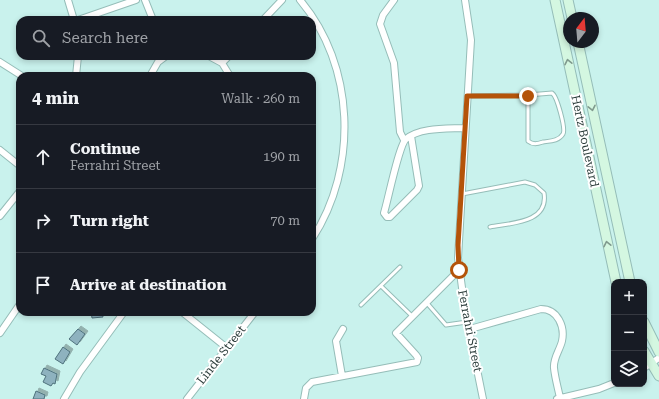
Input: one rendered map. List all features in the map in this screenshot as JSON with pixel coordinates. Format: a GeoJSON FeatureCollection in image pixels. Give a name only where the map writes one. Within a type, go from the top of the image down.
{"type":"FeatureCollection","features":[{"type":"Feature","properties":{"kind":"street"},"geometry":{"type":"LineString","coordinates":[[68,0],[73,16]]}},
{"type":"Feature","properties":{"kind":"street"},"geometry":{"type":"LineString","coordinates":[[90,16],[136,0]]}},
{"type":"Feature","properties":{"kind":"street"},"geometry":{"type":"LineString","coordinates":[[145,0],[151,16]]}},
{"type":"Feature","properties":{"kind":"street"},"geometry":{"type":"LineString","coordinates":[[267,16],[282,0]]}},
{"type":"Feature","properties":{"kind":"street"},"geometry":{"type":"LineString","coordinates":[[300,0],[311,16]]}},
{"type":"Feature","properties":{"kind":"street"},"geometry":{"type":"LineString","coordinates":[[394,0],[383,15],[380,24],[394,63],[400,132],[404,140]]}},
{"type":"Feature","properties":{"kind":"street","name":"Ferrahri Street"},"geometry":{"type":"LineString","coordinates":[[465,0],[471,40],[458,245],[459,270],[482,399]]}},
{"type":"Feature","properties":{"kind":"street","name":"Hertz Boulevard"},"geometry":{"type":"LineString","coordinates":[[555,0],[615,279]]}},
{"type":"Feature","properties":{"kind":"street"},"geometry":{"type":"LineString","coordinates":[[568,0],[571,12]]}},
{"type":"Feature","properties":{"kind":"street"},"geometry":{"type":"LineString","coordinates":[[316,23],[327,43],[341,86],[344,106],[344,142],[341,164],[329,205],[316,231]]}},
{"type":"Feature","properties":{"kind":"street","name":"Hertz Boulevard"},"geometry":{"type":"LineString","coordinates":[[579,48],[629,279]]}},
{"type":"Feature","properties":{"kind":"street"},"geometry":{"type":"LineString","coordinates":[[76,72],[78,60]]}},
{"type":"Feature","properties":{"kind":"street"},"geometry":{"type":"LineString","coordinates":[[152,72],[161,60]]}},
{"type":"Feature","properties":{"kind":"street"},"geometry":{"type":"LineString","coordinates":[[216,60],[222,63],[228,72]]}},
{"type":"Feature","properties":{"kind":"street"},"geometry":{"type":"LineString","coordinates":[[222,63],[225,60]]}},
{"type":"Feature","properties":{"kind":"street"},"geometry":{"type":"LineString","coordinates":[[0,62],[16,72]]}},
{"type":"Feature","properties":{"kind":"street"},"geometry":{"type":"LineString","coordinates":[[573,85],[586,82]]}},
{"type":"Feature","properties":{"kind":"street"},"geometry":{"type":"LineString","coordinates":[[411,136],[419,186],[417,190],[390,217],[387,217],[384,213],[404,140],[411,136],[443,129],[466,128]]}},
{"type":"Feature","properties":{"kind":"street"},"geometry":{"type":"LineString","coordinates":[[0,150],[16,163]]}},
{"type":"Feature","properties":{"kind":"street"},"geometry":{"type":"LineString","coordinates":[[0,216],[16,196]]}},
{"type":"Feature","properties":{"kind":"street"},"geometry":{"type":"LineString","coordinates":[[304,399],[306,388],[312,382],[417,362],[418,358],[416,355],[396,333],[459,270]]}},
{"type":"Feature","properties":{"kind":"street"},"geometry":{"type":"LineString","coordinates":[[469,326],[545,309],[555,314],[560,323],[563,335],[554,367],[558,399],[599,389],[611,384]]}},
{"type":"Feature","properties":{"kind":"street"},"geometry":{"type":"LineString","coordinates":[[0,333],[16,310]]}},
{"type":"Feature","properties":{"kind":"street"},"geometry":{"type":"LineString","coordinates":[[64,399],[80,372],[121,316]]}},
{"type":"Feature","properties":{"kind":"street"},"geometry":{"type":"LineString","coordinates":[[187,316],[227,348]]}},
{"type":"Feature","properties":{"kind":"street","name":"Linde Street"},"geometry":{"type":"LineString","coordinates":[[187,399],[252,316]]}},
{"type":"Feature","properties":{"kind":"street"},"geometry":{"type":"LineString","coordinates":[[647,328],[659,352]]}},
{"type":"Feature","properties":{"kind":"street"},"geometry":{"type":"LineString","coordinates":[[342,376],[336,342],[343,329]]}},
{"type":"Feature","properties":{"kind":"street"},"geometry":{"type":"LineString","coordinates":[[659,358],[648,366],[659,376]]}},
{"type":"Feature","properties":{"kind":"lane"},"geometry":{"type":"LineString","coordinates":[[467,96],[528,96],[548,92],[554,94],[564,128],[563,134],[558,139],[536,144],[528,141],[528,96]]}},
{"type":"Feature","properties":{"kind":"lane"},"geometry":{"type":"LineString","coordinates":[[461,194],[525,182],[535,185],[544,193],[544,205],[537,216],[490,227]]}},
{"type":"Feature","properties":{"kind":"lane"},"geometry":{"type":"LineString","coordinates":[[361,306],[400,267]]}},
{"type":"Feature","properties":{"kind":"lane"},"geometry":{"type":"LineString","coordinates":[[381,286],[412,316]]}},
{"type":"Feature","properties":{"kind":"lane"},"geometry":{"type":"LineString","coordinates":[[426,302],[446,325],[469,326]]}},
{"type":"Feature","properties":{"kind":"building"},"geometry":{"type":"Polygon","coordinates":[[[92,316],[103,317],[92,318],[92,316]]]}},
{"type":"Feature","properties":{"kind":"building"},"geometry":{"type":"Polygon","coordinates":[[[78,329],[85,334],[77,345],[69,339],[78,329]]]}},
{"type":"Feature","properties":{"kind":"building"},"geometry":{"type":"Polygon","coordinates":[[[63,347],[70,352],[63,364],[55,359],[63,347]]]}},
{"type":"Feature","properties":{"kind":"building"},"geometry":{"type":"Polygon","coordinates":[[[44,368],[57,374],[55,384],[53,383],[51,386],[43,382],[46,376],[41,374],[44,368]]]}},
{"type":"Feature","properties":{"kind":"building"},"geometry":{"type":"Polygon","coordinates":[[[36,391],[45,395],[44,399],[33,399],[36,391]]]}},
{"type":"Feature","properties":{"kind":"route"},"geometry":{"type":"LineString","coordinates":[[459,270],[458,245],[467,96],[528,96]]}}]}
